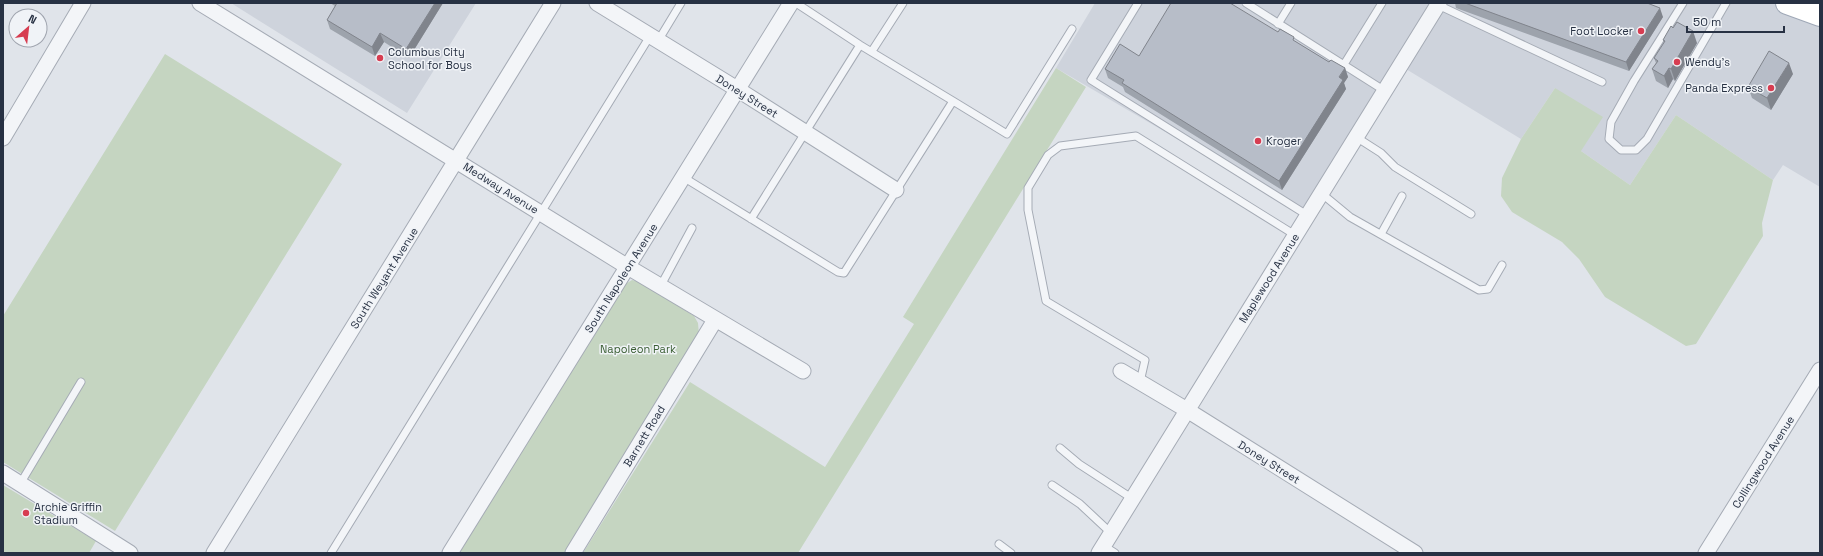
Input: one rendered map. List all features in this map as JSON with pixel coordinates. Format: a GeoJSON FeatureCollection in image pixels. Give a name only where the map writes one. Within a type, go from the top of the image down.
{"type":"FeatureCollection","features":[{"type":"Feature","properties":{"kind":"main road"},"geometry":{"type":"LineString","coordinates":[[1787,3],[1820,15]]}},
{"type":"Feature","properties":{"kind":"street"},"geometry":{"type":"LineString","coordinates":[[3,138],[84,3]]}},
{"type":"Feature","properties":{"kind":"street","name":"Medway Avenue"},"geometry":{"type":"LineString","coordinates":[[200,3],[457,160],[660,287],[803,371]]}},
{"type":"Feature","properties":{"kind":"street","name":"South Weyant Avenue"},"geometry":{"type":"LineString","coordinates":[[214,553],[553,3]]}},
{"type":"Feature","properties":{"kind":"street","name":"Doney Street"},"geometry":{"type":"LineString","coordinates":[[597,3],[738,89],[896,190]]}},
{"type":"Feature","properties":{"kind":"street","name":"South Napoleon Avenue"},"geometry":{"type":"LineString","coordinates":[[450,553],[791,3]]}},
{"type":"Feature","properties":{"kind":"street","name":"Maplewood Avenue"},"geometry":{"type":"LineString","coordinates":[[1107,546],[1133,499],[1187,410],[1438,4]]}},
{"type":"Feature","properties":{"kind":"street","name":"Barnett Road"},"geometry":{"type":"LineString","coordinates":[[573,553],[715,320]]}},
{"type":"Feature","properties":{"kind":"street","name":"Collingwood Avenue"},"geometry":{"type":"LineString","coordinates":[[1706,553],[1820,370]]}},
{"type":"Feature","properties":{"kind":"street","name":"Doney Street"},"geometry":{"type":"LineString","coordinates":[[1121,371],[1187,410],[1415,553]]}},
{"type":"Feature","properties":{"kind":"street"},"geometry":{"type":"LineString","coordinates":[[3,473],[130,553]]}},
{"type":"Feature","properties":{"kind":"lane"},"geometry":{"type":"LineString","coordinates":[[331,553],[542,213],[654,38],[681,3]]}},
{"type":"Feature","properties":{"kind":"lane"},"geometry":{"type":"LineString","coordinates":[[796,3],[1007,134],[1072,29]]}},
{"type":"Feature","properties":{"kind":"lane"},"geometry":{"type":"LineString","coordinates":[[872,51],[903,3]]}},
{"type":"Feature","properties":{"kind":"lane"},"geometry":{"type":"LineString","coordinates":[[1138,3],[1091,80],[1307,215]]}},
{"type":"Feature","properties":{"kind":"lane"},"geometry":{"type":"LineString","coordinates":[[1246,3],[1343,66],[1385,91]]}},
{"type":"Feature","properties":{"kind":"lane"},"geometry":{"type":"LineString","coordinates":[[1278,24],[1292,3]]}},
{"type":"Feature","properties":{"kind":"lane"},"geometry":{"type":"LineString","coordinates":[[1343,66],[1382,3]]}},
{"type":"Feature","properties":{"kind":"lane"},"geometry":{"type":"LineString","coordinates":[[1683,3],[1634,81],[1611,122],[1609,139],[1621,150],[1636,150],[1647,138],[1726,3]]}},
{"type":"Feature","properties":{"kind":"lane"},"geometry":{"type":"LineString","coordinates":[[1438,4],[1602,82]]}},
{"type":"Feature","properties":{"kind":"lane"},"geometry":{"type":"LineString","coordinates":[[751,219],[860,44]]}},
{"type":"Feature","properties":{"kind":"lane"},"geometry":{"type":"LineString","coordinates":[[683,177],[838,272],[844,274],[953,101]]}},
{"type":"Feature","properties":{"kind":"lane"},"geometry":{"type":"LineString","coordinates":[[1140,382],[1145,360],[1046,301],[1028,210],[1028,188],[1048,155],[1060,146],[1136,136],[1295,234]]}},
{"type":"Feature","properties":{"kind":"lane"},"geometry":{"type":"LineString","coordinates":[[1356,137],[1380,153],[1395,167],[1471,214]]}},
{"type":"Feature","properties":{"kind":"lane"},"geometry":{"type":"LineString","coordinates":[[1320,193],[1350,217],[1479,290],[1488,289],[1502,265]]}},
{"type":"Feature","properties":{"kind":"lane"},"geometry":{"type":"LineString","coordinates":[[1381,234],[1402,196]]}},
{"type":"Feature","properties":{"kind":"lane"},"geometry":{"type":"LineString","coordinates":[[660,287],[692,228]]}},
{"type":"Feature","properties":{"kind":"lane"},"geometry":{"type":"LineString","coordinates":[[20,484],[81,382]]}},
{"type":"Feature","properties":{"kind":"lane"},"geometry":{"type":"LineString","coordinates":[[1060,448],[1079,464],[1133,499]]}},
{"type":"Feature","properties":{"kind":"lane"},"geometry":{"type":"LineString","coordinates":[[1052,485],[1080,504],[1107,546]]}},
{"type":"Feature","properties":{"kind":"lane"},"geometry":{"type":"LineString","coordinates":[[999,544],[1011,553]]}},
{"type":"Feature","properties":{"kind":"shaded area","name":"Columbus City School for Boys"},"geometry":{"type":"Polygon","coordinates":[[[231,3],[476,3],[407,113],[231,3]]]}},
{"type":"Feature","properties":{"kind":"shaded area"},"geometry":{"type":"Polygon","coordinates":[[[1095,3],[1820,3],[1820,187],[1783,165],[1773,180],[1676,115],[1630,185],[1581,151],[1555,88],[1521,139],[1401,66],[1307,215],[1056,68],[1095,3]]]}},
{"type":"Feature","properties":{"kind":"green space"},"geometry":{"type":"Polygon","coordinates":[[[165,54],[342,164],[115,531],[3,462],[3,316],[165,54]]]}},
{"type":"Feature","properties":{"kind":"green space"},"geometry":{"type":"Polygon","coordinates":[[[1056,68],[1086,87],[798,553],[583,553],[690,382],[825,467],[914,324],[903,317],[1056,68]]]}},
{"type":"Feature","properties":{"kind":"green space"},"geometry":{"type":"Polygon","coordinates":[[[1555,88],[1603,117],[1581,151],[1630,185],[1676,115],[1773,180],[1762,223],[1763,236],[1696,344],[1686,346],[1605,297],[1579,259],[1562,242],[1512,212],[1501,196],[1502,178],[1521,139],[1555,88]]]}},
{"type":"Feature","properties":{"kind":"green space","name":"Napoleon Park"},"geometry":{"type":"Polygon","coordinates":[[[632,280],[640,282],[694,316],[698,323],[699,335],[565,553],[458,553],[624,285],[632,280]]]}},
{"type":"Feature","properties":{"kind":"green space","name":"Archie Griffin Stadium"},"geometry":{"type":"Polygon","coordinates":[[[3,485],[96,541],[89,553],[3,553],[3,485]]]}},
{"type":"Feature","properties":{"kind":"building"},"geometry":{"type":"Polygon","coordinates":[[[337,3],[435,3],[406,49],[380,33],[372,47],[327,20],[337,3]]]}},
{"type":"Feature","properties":{"kind":"building","name":"Kroger"},"geometry":{"type":"Polygon","coordinates":[[[1171,3],[1230,3],[1278,32],[1280,29],[1294,37],[1293,40],[1329,62],[1331,60],[1345,68],[1339,77],[1343,80],[1279,181],[1122,83],[1124,80],[1105,69],[1120,44],[1139,56],[1171,3]]]}},
{"type":"Feature","properties":{"kind":"building"},"geometry":{"type":"Polygon","coordinates":[[[1465,3],[1647,3],[1660,8],[1626,62],[1465,3]]]}},
{"type":"Feature","properties":{"kind":"building"},"geometry":{"type":"Polygon","coordinates":[[[1677,22],[1693,31],[1671,69],[1669,68],[1664,76],[1652,69],[1658,61],[1654,58],[1665,41],[1663,40],[1671,26],[1673,28],[1677,22]]]}},
{"type":"Feature","properties":{"kind":"building"},"geometry":{"type":"Polygon","coordinates":[[[1769,51],[1789,63],[1767,98],[1748,87],[1769,51]]]}},
{"type":"Feature","properties":{"kind":"place","name":"Foot Locker"},"geometry":{"type":"Point","coordinates":[1641,31]}},
{"type":"Feature","properties":{"kind":"place","name":"Columbus City School for Boys"},"geometry":{"type":"Point","coordinates":[380,58]}},
{"type":"Feature","properties":{"kind":"place","name":"Wendy's"},"geometry":{"type":"Point","coordinates":[1677,62]}},
{"type":"Feature","properties":{"kind":"place","name":"Panda Express"},"geometry":{"type":"Point","coordinates":[1771,88]}},
{"type":"Feature","properties":{"kind":"place","name":"Kroger"},"geometry":{"type":"Point","coordinates":[1258,141]}},
{"type":"Feature","properties":{"kind":"place","name":"Archie Griffin Stadium"},"geometry":{"type":"Point","coordinates":[26,513]}}]}
